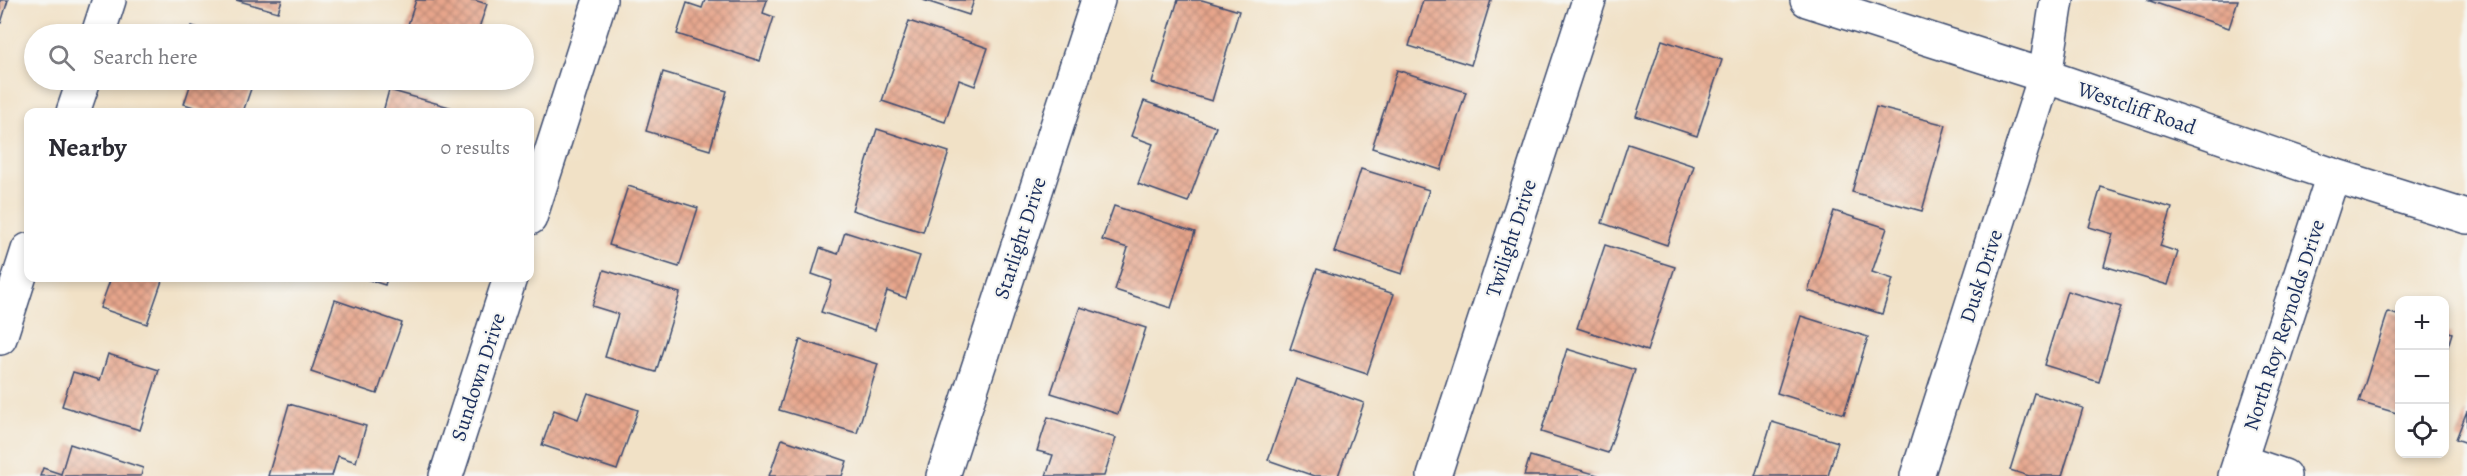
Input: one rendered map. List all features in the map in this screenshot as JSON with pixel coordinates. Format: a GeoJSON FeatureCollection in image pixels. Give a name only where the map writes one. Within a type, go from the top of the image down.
{"type":"FeatureCollection","features":[{"type":"Feature","properties":{"kind":"street"},"geometry":{"type":"LineString","coordinates":[[101,24],[109,0]]}},
{"type":"Feature","properties":{"kind":"street"},"geometry":{"type":"LineString","coordinates":[[534,206],[600,0]]}},
{"type":"Feature","properties":{"kind":"street","name":"Starlight Drive"},"geometry":{"type":"LineString","coordinates":[[943,476],[1098,0]]}},
{"type":"Feature","properties":{"kind":"street","name":"Twilight Drive"},"geometry":{"type":"LineString","coordinates":[[1434,476],[1589,0]]}},
{"type":"Feature","properties":{"kind":"street","name":"Westcliff Road"},"geometry":{"type":"LineString","coordinates":[[1807,0],[2044,76],[2333,175],[2467,217]]}},
{"type":"Feature","properties":{"kind":"street","name":"Dusk Drive"},"geometry":{"type":"LineString","coordinates":[[1917,476],[2044,76],[2056,0]]}},
{"type":"Feature","properties":{"kind":"street"},"geometry":{"type":"LineString","coordinates":[[74,108],[81,90]]}},
{"type":"Feature","properties":{"kind":"street","name":"North Roy Reynolds Drive"},"geometry":{"type":"LineString","coordinates":[[2238,469],[2333,175]]}},
{"type":"Feature","properties":{"kind":"street"},"geometry":{"type":"LineString","coordinates":[[0,338],[24,263]]}},
{"type":"Feature","properties":{"kind":"street","name":"Sundown Drive"},"geometry":{"type":"LineString","coordinates":[[446,476],[509,282]]}},
{"type":"Feature","properties":{"kind":"street"},"geometry":{"type":"LineString","coordinates":[[2238,469],[2284,476]]}},
{"type":"Feature","properties":{"kind":"building"},"geometry":{"type":"Polygon","coordinates":[[[0,0],[8,0],[1,23],[0,23],[0,0]]]}},
{"type":"Feature","properties":{"kind":"building"},"geometry":{"type":"Polygon","coordinates":[[[236,0],[282,0],[278,12],[236,0]]]}},
{"type":"Feature","properties":{"kind":"building"},"geometry":{"type":"Polygon","coordinates":[[[416,0],[474,0],[487,4],[480,24],[408,24],[416,0]]]}},
{"type":"Feature","properties":{"kind":"building"},"geometry":{"type":"Polygon","coordinates":[[[705,0],[767,0],[763,13],[774,17],[760,61],[677,34],[687,3],[702,8],[705,0]]]}},
{"type":"Feature","properties":{"kind":"building"},"geometry":{"type":"Polygon","coordinates":[[[923,0],[974,0],[969,15],[923,0]]]}},
{"type":"Feature","properties":{"kind":"building"},"geometry":{"type":"Polygon","coordinates":[[[1178,0],[1202,0],[1239,11],[1212,101],[1152,83],[1178,0]]]}},
{"type":"Feature","properties":{"kind":"building"},"geometry":{"type":"Polygon","coordinates":[[[1423,0],[1491,0],[1471,65],[1409,46],[1423,0]]]}},
{"type":"Feature","properties":{"kind":"building"},"geometry":{"type":"Polygon","coordinates":[[[2147,0],[2238,0],[2229,28],[2147,0]]]}},
{"type":"Feature","properties":{"kind":"building"},"geometry":{"type":"Polygon","coordinates":[[[909,21],[988,48],[975,86],[959,80],[945,122],[882,101],[909,21]]]}},
{"type":"Feature","properties":{"kind":"building"},"geometry":{"type":"Polygon","coordinates":[[[1662,40],[1722,60],[1697,136],[1636,116],[1662,40]]]}},
{"type":"Feature","properties":{"kind":"building"},"geometry":{"type":"Polygon","coordinates":[[[1397,70],[1466,92],[1441,170],[1372,148],[1397,70]]]}},
{"type":"Feature","properties":{"kind":"building"},"geometry":{"type":"Polygon","coordinates":[[[663,72],[727,91],[710,150],[646,131],[663,72]]]}},
{"type":"Feature","properties":{"kind":"building"},"geometry":{"type":"Polygon","coordinates":[[[189,90],[251,90],[244,108],[197,108],[184,104],[189,90]]]}},
{"type":"Feature","properties":{"kind":"building"},"geometry":{"type":"Polygon","coordinates":[[[389,90],[453,108],[384,108],[389,90]]]}},
{"type":"Feature","properties":{"kind":"building"},"geometry":{"type":"Polygon","coordinates":[[[1144,101],[1216,127],[1188,202],[1138,184],[1153,144],[1131,136],[1144,101]]]}},
{"type":"Feature","properties":{"kind":"building"},"geometry":{"type":"Polygon","coordinates":[[[1876,107],[1946,125],[1922,211],[1852,192],[1876,107]]]}},
{"type":"Feature","properties":{"kind":"building"},"geometry":{"type":"Polygon","coordinates":[[[877,129],[949,152],[923,232],[852,210],[877,129]]]}},
{"type":"Feature","properties":{"kind":"building"},"geometry":{"type":"Polygon","coordinates":[[[1628,144],[1694,166],[1667,245],[1602,223],[1628,144]]]}},
{"type":"Feature","properties":{"kind":"building"},"geometry":{"type":"Polygon","coordinates":[[[1361,169],[1429,190],[1402,274],[1334,252],[1361,169]]]}},
{"type":"Feature","properties":{"kind":"building"},"geometry":{"type":"Polygon","coordinates":[[[628,186],[698,208],[679,267],[609,245],[628,186]]]}},
{"type":"Feature","properties":{"kind":"building"},"geometry":{"type":"Polygon","coordinates":[[[2101,187],[2172,208],[2160,246],[2178,252],[2168,285],[2104,266],[2113,234],[2089,227],[2101,187]]]}},
{"type":"Feature","properties":{"kind":"building"},"geometry":{"type":"Polygon","coordinates":[[[1114,206],[1195,232],[1171,308],[1115,290],[1128,248],[1102,240],[1114,206]]]}},
{"type":"Feature","properties":{"kind":"building"},"geometry":{"type":"Polygon","coordinates":[[[1834,211],[1887,228],[1872,272],[1893,279],[1882,314],[1808,291],[1834,211]]]}},
{"type":"Feature","properties":{"kind":"building"},"geometry":{"type":"Polygon","coordinates":[[[845,232],[920,256],[906,298],[887,291],[875,330],[821,312],[832,281],[812,274],[820,248],[838,254],[845,232]]]}},
{"type":"Feature","properties":{"kind":"building"},"geometry":{"type":"Polygon","coordinates":[[[1605,245],[1675,267],[1647,351],[1577,328],[1605,245]]]}},
{"type":"Feature","properties":{"kind":"building"},"geometry":{"type":"Polygon","coordinates":[[[1317,269],[1394,294],[1367,374],[1290,349],[1317,269]]]}},
{"type":"Feature","properties":{"kind":"building"},"geometry":{"type":"Polygon","coordinates":[[[604,270],[680,293],[656,372],[605,357],[618,314],[592,306],[604,270]]]}},
{"type":"Feature","properties":{"kind":"building"},"geometry":{"type":"Polygon","coordinates":[[[110,282],[162,282],[147,324],[100,308],[110,282]]]}},
{"type":"Feature","properties":{"kind":"building"},"geometry":{"type":"Polygon","coordinates":[[[2067,291],[2121,307],[2099,382],[2044,365],[2067,291]]]}},
{"type":"Feature","properties":{"kind":"building"},"geometry":{"type":"Polygon","coordinates":[[[335,300],[402,323],[377,394],[311,372],[335,300]]]}},
{"type":"Feature","properties":{"kind":"building"},"geometry":{"type":"Polygon","coordinates":[[[1080,307],[1146,328],[1118,414],[1051,393],[1080,307]]]}},
{"type":"Feature","properties":{"kind":"building"},"geometry":{"type":"Polygon","coordinates":[[[2388,312],[2395,314],[2395,413],[2359,402],[2388,312]]]}},
{"type":"Feature","properties":{"kind":"building"},"geometry":{"type":"Polygon","coordinates":[[[1801,316],[1868,337],[1844,414],[1777,393],[1801,316]]]}},
{"type":"Feature","properties":{"kind":"building"},"geometry":{"type":"Polygon","coordinates":[[[800,340],[878,364],[857,433],[779,410],[800,340]]]}},
{"type":"Feature","properties":{"kind":"building"},"geometry":{"type":"Polygon","coordinates":[[[1567,349],[1635,370],[1608,453],[1541,432],[1567,349]]]}},
{"type":"Feature","properties":{"kind":"building"},"geometry":{"type":"Polygon","coordinates":[[[108,354],[159,370],[140,430],[62,406],[73,372],[100,380],[108,354]]]}},
{"type":"Feature","properties":{"kind":"building"},"geometry":{"type":"Polygon","coordinates":[[[1296,379],[1364,403],[1338,476],[1314,476],[1268,460],[1296,379]]]}},
{"type":"Feature","properties":{"kind":"building"},"geometry":{"type":"Polygon","coordinates":[[[588,393],[638,410],[617,470],[542,445],[554,410],[578,419],[588,393]]]}},
{"type":"Feature","properties":{"kind":"building"},"geometry":{"type":"Polygon","coordinates":[[[2034,393],[2083,408],[2062,476],[2029,476],[2010,470],[2034,393]]]}},
{"type":"Feature","properties":{"kind":"building"},"geometry":{"type":"Polygon","coordinates":[[[289,404],[366,426],[356,462],[338,456],[332,476],[268,476],[289,404]]]}},
{"type":"Feature","properties":{"kind":"building"},"geometry":{"type":"Polygon","coordinates":[[[2467,411],[2467,443],[2456,439],[2467,411]]]}},
{"type":"Feature","properties":{"kind":"building"},"geometry":{"type":"Polygon","coordinates":[[[1048,417],[1116,438],[1104,476],[1046,476],[1053,455],[1037,451],[1048,417]]]}},
{"type":"Feature","properties":{"kind":"building"},"geometry":{"type":"Polygon","coordinates":[[[1772,422],[1838,442],[1828,476],[1755,476],[1772,422]]]}},
{"type":"Feature","properties":{"kind":"building"},"geometry":{"type":"Polygon","coordinates":[[[782,439],[847,461],[842,476],[769,476],[782,439]]]}},
{"type":"Feature","properties":{"kind":"building"},"geometry":{"type":"Polygon","coordinates":[[[70,444],[143,468],[141,476],[40,476],[43,468],[61,474],[70,444]]]}},
{"type":"Feature","properties":{"kind":"building"},"geometry":{"type":"Polygon","coordinates":[[[1530,456],[1598,475],[1598,476],[1524,476],[1530,456]]]}}]}
